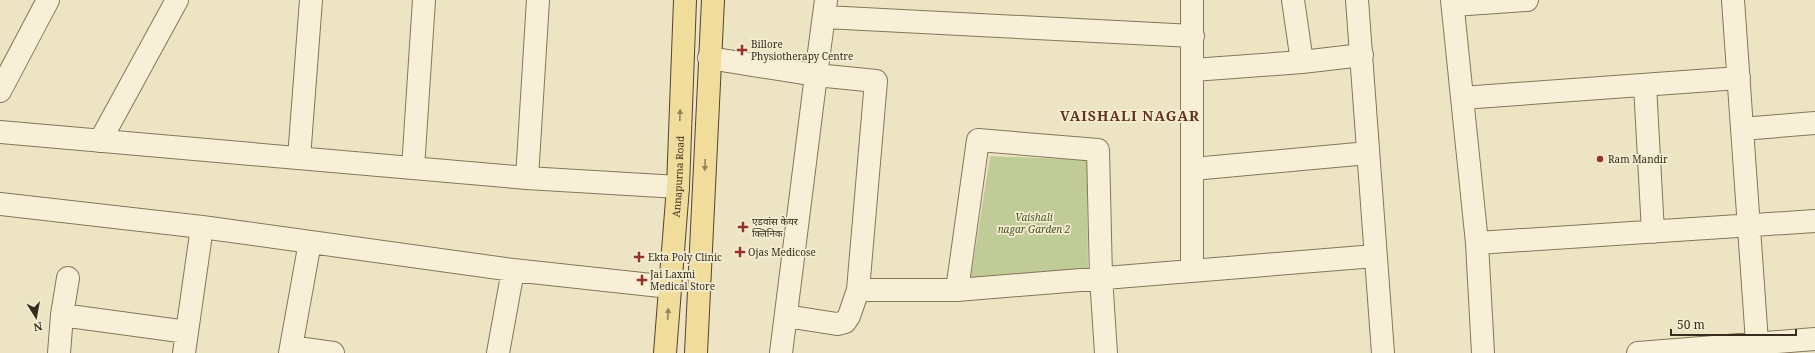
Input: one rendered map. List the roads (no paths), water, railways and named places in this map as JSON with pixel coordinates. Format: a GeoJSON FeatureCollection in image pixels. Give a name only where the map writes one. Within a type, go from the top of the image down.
{"type":"FeatureCollection","features":[{"type":"Feature","properties":{"kind":"main road","name":"Annapurna Road"},"geometry":{"type":"LineString","coordinates":[[665,353],[678,187],[685,0]]}},
{"type":"Feature","properties":{"kind":"main road"},"geometry":{"type":"LineString","coordinates":[[696,353],[709,58],[713,0]]}},
{"type":"Feature","properties":{"kind":"street"},"geometry":{"type":"LineString","coordinates":[[0,91],[48,0]]}},
{"type":"Feature","properties":{"kind":"street"},"geometry":{"type":"LineString","coordinates":[[100,141],[177,0]]}},
{"type":"Feature","properties":{"kind":"street"},"geometry":{"type":"LineString","coordinates":[[299,158],[311,0]]}},
{"type":"Feature","properties":{"kind":"street"},"geometry":{"type":"LineString","coordinates":[[413,168],[424,0]]}},
{"type":"Feature","properties":{"kind":"street"},"geometry":{"type":"LineString","coordinates":[[526,178],[538,0]]}},
{"type":"Feature","properties":{"kind":"street"},"geometry":{"type":"LineString","coordinates":[[1192,0],[1192,270]]}},
{"type":"Feature","properties":{"kind":"street"},"geometry":{"type":"LineString","coordinates":[[1293,0],[1302,62]]}},
{"type":"Feature","properties":{"kind":"street"},"geometry":{"type":"LineString","coordinates":[[1357,0],[1383,353]]}},
{"type":"Feature","properties":{"kind":"street"},"geometry":{"type":"LineString","coordinates":[[1482,353],[1477,243],[1453,3],[1527,0]]}},
{"type":"Feature","properties":{"kind":"street"},"geometry":{"type":"LineString","coordinates":[[1733,0],[1756,342]]}},
{"type":"Feature","properties":{"kind":"street"},"geometry":{"type":"LineString","coordinates":[[781,353],[825,8],[1193,36]]}},
{"type":"Feature","properties":{"kind":"street"},"geometry":{"type":"LineString","coordinates":[[1193,70],[1302,62],[1362,55]]}},
{"type":"Feature","properties":{"kind":"street"},"geometry":{"type":"LineString","coordinates":[[709,58],[816,76],[876,81],[858,290],[850,316],[845,322],[837,324],[786,316]]}},
{"type":"Feature","properties":{"kind":"street"},"geometry":{"type":"LineString","coordinates":[[1462,98],[1739,78]]}},
{"type":"Feature","properties":{"kind":"street"},"geometry":{"type":"LineString","coordinates":[[1645,85],[1653,232]]}},
{"type":"Feature","properties":{"kind":"street"},"geometry":{"type":"LineString","coordinates":[[1742,129],[1815,123]]}},
{"type":"Feature","properties":{"kind":"street"},"geometry":{"type":"LineString","coordinates":[[0,132],[526,178],[678,187]]}},
{"type":"Feature","properties":{"kind":"street"},"geometry":{"type":"LineString","coordinates":[[957,290],[978,140],[1098,150],[1101,277],[1106,353]]}},
{"type":"Feature","properties":{"kind":"street"},"geometry":{"type":"LineString","coordinates":[[1193,169],[1368,153]]}},
{"type":"Feature","properties":{"kind":"street"},"geometry":{"type":"LineString","coordinates":[[0,204],[202,227],[513,270],[670,287]]}},
{"type":"Feature","properties":{"kind":"street"},"geometry":{"type":"LineString","coordinates":[[1477,243],[1815,222]]}},
{"type":"Feature","properties":{"kind":"street"},"geometry":{"type":"LineString","coordinates":[[184,353],[202,227]]}},
{"type":"Feature","properties":{"kind":"street"},"geometry":{"type":"LineString","coordinates":[[310,242],[291,350],[333,353]]}},
{"type":"Feature","properties":{"kind":"street"},"geometry":{"type":"LineString","coordinates":[[858,290],[957,290],[1101,277],[1375,256]]}},
{"type":"Feature","properties":{"kind":"street"},"geometry":{"type":"LineString","coordinates":[[498,353],[513,270]]}},
{"type":"Feature","properties":{"kind":"street"},"geometry":{"type":"LineString","coordinates":[[58,353],[68,278]]}},
{"type":"Feature","properties":{"kind":"street"},"geometry":{"type":"LineString","coordinates":[[62,315],[187,332]]}},
{"type":"Feature","properties":{"kind":"street"},"geometry":{"type":"LineString","coordinates":[[1638,353],[1688,351],[1756,342],[1815,339]]}},
{"type":"Feature","properties":{"kind":"place","name":"Billore Physiotherapy Centre"},"geometry":{"type":"Point","coordinates":[742,50]}},
{"type":"Feature","properties":{"kind":"place","name":"Ram Mandir"},"geometry":{"type":"Point","coordinates":[1600,159]}},
{"type":"Feature","properties":{"kind":"place","name":"एडवांस केयर क्लिनिक"},"geometry":{"type":"Point","coordinates":[743,227]}},
{"type":"Feature","properties":{"kind":"place","name":"Ojas Medicose"},"geometry":{"type":"Point","coordinates":[740,252]}},
{"type":"Feature","properties":{"kind":"place","name":"Ekta Poly Clinic"},"geometry":{"type":"Point","coordinates":[639,257]}},
{"type":"Feature","properties":{"kind":"place","name":"Jai Laxmi Medical Store"},"geometry":{"type":"Point","coordinates":[642,280]}},
{"type":"Feature","properties":{"kind":"district","name":"VAISHALI NAGAR"},"geometry":{"type":"Point","coordinates":[1130,116]}},
{"type":"Feature","properties":{"kind":"park label","name":"Vaishali nagar Garden 2"},"geometry":{"type":"Point","coordinates":[1034,222]}}]}
